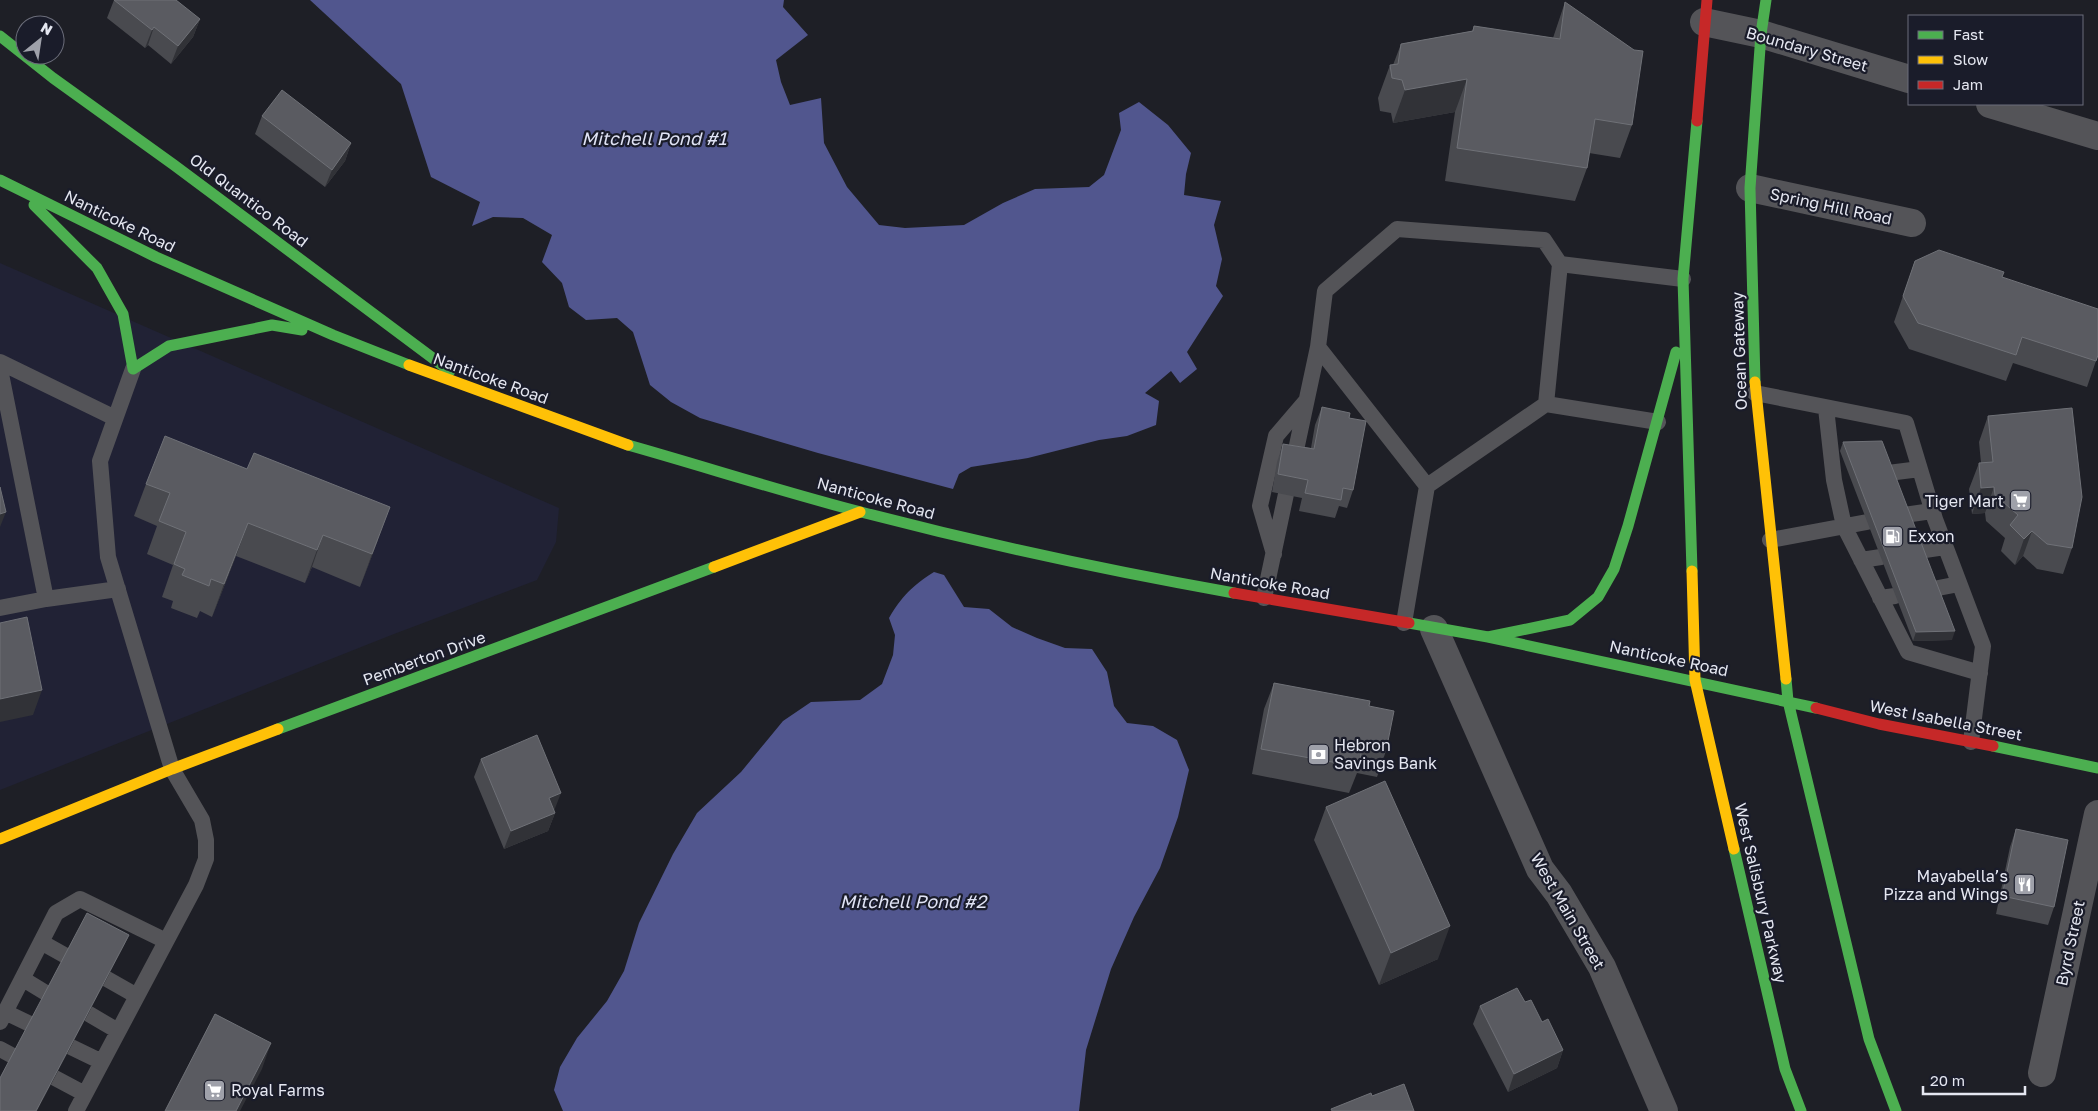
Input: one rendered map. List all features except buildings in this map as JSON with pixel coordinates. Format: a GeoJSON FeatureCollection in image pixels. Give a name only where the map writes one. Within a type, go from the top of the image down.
{"type":"FeatureCollection","features":[{"type":"Feature","properties":{"kind":"main road","name":"Ocean Gateway"},"geometry":{"type":"LineString","coordinates":[[1766,0],[1761,34],[1750,188],[1755,393],[1788,701]]}},
{"type":"Feature","properties":{"kind":"main road"},"geometry":{"type":"LineString","coordinates":[[1695,680],[1682,279],[1706,11]]}},
{"type":"Feature","properties":{"kind":"main road","name":"Old Quantico Road"},"geometry":{"type":"LineString","coordinates":[[0,36],[53,78],[174,165],[477,391]]}},
{"type":"Feature","properties":{"kind":"main road","name":"Nanticoke Road"},"geometry":{"type":"LineString","coordinates":[[0,180],[156,257],[333,335],[477,391],[616,441],[860,512],[982,541],[1152,578],[1488,637],[1788,701]]}},
{"type":"Feature","properties":{"kind":"main road"},"geometry":{"type":"LineString","coordinates":[[18,190],[97,268],[124,314],[133,369],[169,346],[217,335],[272,326],[333,335]]}},
{"type":"Feature","properties":{"kind":"main road"},"geometry":{"type":"LineString","coordinates":[[1488,637],[1570,620],[1598,597],[1614,568],[1658,422],[1684,319]]}},
{"type":"Feature","properties":{"kind":"main road","name":"Pemberton Drive"},"geometry":{"type":"LineString","coordinates":[[0,839],[172,769],[860,512]]}},
{"type":"Feature","properties":{"kind":"main road","name":"West Salisbury Parkway"},"geometry":{"type":"LineString","coordinates":[[1695,680],[1785,1069],[1801,1111]]}},
{"type":"Feature","properties":{"kind":"main road"},"geometry":{"type":"LineString","coordinates":[[1788,701],[1869,1039],[1896,1111]]}},
{"type":"Feature","properties":{"kind":"main road","name":"West Isabella Street"},"geometry":{"type":"LineString","coordinates":[[1788,701],[1880,724],[2098,768]]}},
{"type":"Feature","properties":{"kind":"street","name":"Boundary Street"},"geometry":{"type":"LineString","coordinates":[[1706,11],[1761,34],[1908,79]]}},
{"type":"Feature","properties":{"kind":"street"},"geometry":{"type":"LineString","coordinates":[[1993,105],[2098,136]]}},
{"type":"Feature","properties":{"kind":"street","name":"Spring Hill Road"},"geometry":{"type":"LineString","coordinates":[[1750,188],[1912,223]]}},
{"type":"Feature","properties":{"kind":"street","name":"West Main Street"},"geometry":{"type":"LineString","coordinates":[[1434,629],[1540,869],[1559,894],[1602,967],[1664,1111]]}},
{"type":"Feature","properties":{"kind":"street","name":"Byrd Street"},"geometry":{"type":"LineString","coordinates":[[2042,1073],[2098,814]]}},
{"type":"Feature","properties":{"kind":"lane"},"geometry":{"type":"LineString","coordinates":[[1293,464],[1318,346],[1325,291],[1397,229],[1544,240],[1560,264],[1546,404]]}},
{"type":"Feature","properties":{"kind":"lane"},"geometry":{"type":"LineString","coordinates":[[1560,264],[1682,279]]}},
{"type":"Feature","properties":{"kind":"lane"},"geometry":{"type":"LineString","coordinates":[[1318,346],[1427,486]]}},
{"type":"Feature","properties":{"kind":"lane"},"geometry":{"type":"LineString","coordinates":[[0,362],[115,418]]}},
{"type":"Feature","properties":{"kind":"lane"},"geometry":{"type":"LineString","coordinates":[[0,369],[46,599]]}},
{"type":"Feature","properties":{"kind":"lane"},"geometry":{"type":"LineString","coordinates":[[76,1111],[196,885],[206,859],[206,840],[202,820],[172,769],[108,557],[100,461],[133,369]]}},
{"type":"Feature","properties":{"kind":"lane"},"geometry":{"type":"LineString","coordinates":[[1755,393],[1906,423],[1932,511],[1983,646],[1971,742]]}},
{"type":"Feature","properties":{"kind":"lane"},"geometry":{"type":"LineString","coordinates":[[1274,554],[1260,506],[1276,436],[1307,399]]}},
{"type":"Feature","properties":{"kind":"lane"},"geometry":{"type":"LineString","coordinates":[[1404,623],[1427,486],[1546,404],[1658,422]]}},
{"type":"Feature","properties":{"kind":"lane"},"geometry":{"type":"LineString","coordinates":[[1826,408],[1842,479],[1844,526],[1861,560],[1888,597],[1908,652],[1980,673]]}},
{"type":"Feature","properties":{"kind":"lane"},"geometry":{"type":"LineString","coordinates":[[1888,473],[1920,469]]}},
{"type":"Feature","properties":{"kind":"lane"},"geometry":{"type":"LineString","coordinates":[[1264,598],[1286,494]]}},
{"type":"Feature","properties":{"kind":"lane"},"geometry":{"type":"LineString","coordinates":[[1904,515],[1932,511]]}},
{"type":"Feature","properties":{"kind":"lane"},"geometry":{"type":"LineString","coordinates":[[1770,540],[1867,522]]}},
{"type":"Feature","properties":{"kind":"lane"},"geometry":{"type":"LineString","coordinates":[[1918,551],[1945,547]]}},
{"type":"Feature","properties":{"kind":"lane"},"geometry":{"type":"LineString","coordinates":[[1861,560],[1881,557]]}},
{"type":"Feature","properties":{"kind":"lane"},"geometry":{"type":"LineString","coordinates":[[1933,589],[1959,584]]}},
{"type":"Feature","properties":{"kind":"lane"},"geometry":{"type":"LineString","coordinates":[[0,608],[46,599],[118,589]]}},
{"type":"Feature","properties":{"kind":"lane"},"geometry":{"type":"LineString","coordinates":[[30,1024],[2,1017],[56,913],[80,899],[166,941]]}},
{"type":"Feature","properties":{"kind":"lane"},"geometry":{"type":"LineString","coordinates":[[41,942],[66,956]]}},
{"type":"Feature","properties":{"kind":"lane"},"geometry":{"type":"LineString","coordinates":[[23,979],[46,992]]}},
{"type":"Feature","properties":{"kind":"lane"},"geometry":{"type":"LineString","coordinates":[[107,979],[137,996]]}},
{"type":"Feature","properties":{"kind":"lane"},"geometry":{"type":"LineString","coordinates":[[89,1014],[118,1031]]}},
{"type":"Feature","properties":{"kind":"lane"},"geometry":{"type":"LineString","coordinates":[[71,1047],[102,1062]]}},
{"type":"Feature","properties":{"kind":"lane"},"geometry":{"type":"LineString","coordinates":[[55,1078],[85,1094]]}},
{"type":"Feature","properties":{"kind":"shaded area"},"geometry":{"type":"Polygon","coordinates":[[[0,263],[559,508],[556,542],[537,580],[394,634],[0,790],[0,263]]]}},
{"type":"Feature","properties":{"kind":"water","name":"Mitchell Pond #1"},"geometry":{"type":"Polygon","coordinates":[[[310,0],[784,0],[783,7],[808,35],[776,60],[781,82],[790,105],[821,98],[824,143],[847,187],[879,225],[905,228],[964,225],[1003,203],[1035,189],[1089,187],[1104,175],[1121,130],[1119,113],[1139,102],[1168,125],[1191,153],[1184,195],[1221,201],[1214,225],[1222,259],[1216,286],[1223,296],[1187,352],[1197,369],[1180,383],[1171,371],[1145,393],[1159,401],[1156,425],[1127,436],[1099,440],[1028,458],[971,467],[959,474],[953,489],[818,453],[700,418],[671,402],[650,385],[633,332],[617,318],[586,320],[569,307],[562,283],[542,262],[552,235],[523,218],[493,217],[472,226],[480,202],[431,177],[401,84],[310,0]]]}},
{"type":"Feature","properties":{"kind":"water","name":"Mitchell Pond #2"},"geometry":{"type":"Polygon","coordinates":[[[934,572],[944,575],[964,607],[989,609],[1012,627],[1065,648],[1092,649],[1107,672],[1114,706],[1127,723],[1153,726],[1177,740],[1189,770],[1178,817],[1160,868],[1134,917],[1111,969],[1086,1050],[1079,1111],[563,1111],[554,1090],[560,1067],[577,1038],[607,1001],[624,971],[639,923],[673,854],[697,813],[741,772],[783,721],[811,702],[860,700],[882,684],[893,655],[895,635],[889,618],[908,592],[934,572]]]}},
{"type":"Feature","properties":{"kind":"traffic: fast"},"geometry":{"type":"LineString","coordinates":[[1755,382],[1750,188],[1761,34],[1766,0]]}},
{"type":"Feature","properties":{"kind":"traffic: fast"},"geometry":{"type":"LineString","coordinates":[[0,36],[53,78],[174,165],[450,371]]}},
{"type":"Feature","properties":{"kind":"traffic: fast"},"geometry":{"type":"LineString","coordinates":[[1692,571],[1683,279],[1697,121]]}},
{"type":"Feature","properties":{"kind":"traffic: fast"},"geometry":{"type":"LineString","coordinates":[[0,180],[156,257],[333,335],[409,365]]}},
{"type":"Feature","properties":{"kind":"traffic: fast"},"geometry":{"type":"LineString","coordinates":[[34,205],[97,268],[123,314],[133,369],[169,346],[272,325],[302,330]]}},
{"type":"Feature","properties":{"kind":"traffic: fast"},"geometry":{"type":"LineString","coordinates":[[1488,637],[1570,620],[1598,597],[1614,569],[1628,526],[1676,352]]}},
{"type":"Feature","properties":{"kind":"traffic: fast"},"geometry":{"type":"LineString","coordinates":[[628,445],[907,524],[1140,576],[1234,593]]}},
{"type":"Feature","properties":{"kind":"traffic: fast"},"geometry":{"type":"LineString","coordinates":[[278,729],[714,567]]}},
{"type":"Feature","properties":{"kind":"traffic: fast"},"geometry":{"type":"LineString","coordinates":[[1409,623],[1488,637],[1816,708]]}},
{"type":"Feature","properties":{"kind":"traffic: fast"},"geometry":{"type":"LineString","coordinates":[[1786,679],[1788,701],[1869,1039],[1896,1111]]}},
{"type":"Feature","properties":{"kind":"traffic: fast"},"geometry":{"type":"LineString","coordinates":[[1993,746],[2098,768]]}},
{"type":"Feature","properties":{"kind":"traffic: fast"},"geometry":{"type":"LineString","coordinates":[[1734,849],[1785,1069],[1801,1111]]}},
{"type":"Feature","properties":{"kind":"traffic: slow"},"geometry":{"type":"LineString","coordinates":[[409,365],[628,445]]}},
{"type":"Feature","properties":{"kind":"traffic: slow"},"geometry":{"type":"LineString","coordinates":[[1755,382],[1786,679]]}},
{"type":"Feature","properties":{"kind":"traffic: slow"},"geometry":{"type":"LineString","coordinates":[[714,567],[860,512]]}},
{"type":"Feature","properties":{"kind":"traffic: slow"},"geometry":{"type":"LineString","coordinates":[[1692,571],[1695,680],[1734,849]]}},
{"type":"Feature","properties":{"kind":"traffic: slow"},"geometry":{"type":"LineString","coordinates":[[0,839],[172,769],[278,729]]}},
{"type":"Feature","properties":{"kind":"traffic: jam"},"geometry":{"type":"LineString","coordinates":[[1697,121],[1707,0]]}},
{"type":"Feature","properties":{"kind":"traffic: jam"},"geometry":{"type":"LineString","coordinates":[[1234,593],[1409,623]]}},
{"type":"Feature","properties":{"kind":"traffic: jam"},"geometry":{"type":"LineString","coordinates":[[1816,708],[1879,724],[1993,746]]}},
{"type":"Feature","properties":{"kind":"place","name":"Tiger Mart"},"geometry":{"type":"Point","coordinates":[2020,501]}},
{"type":"Feature","properties":{"kind":"place","name":"Exxon"},"geometry":{"type":"Point","coordinates":[1892,536]}},
{"type":"Feature","properties":{"kind":"place","name":"Hebron Savings Bank"},"geometry":{"type":"Point","coordinates":[1318,754]}},
{"type":"Feature","properties":{"kind":"place","name":"Mayabella’s Pizza and Wings"},"geometry":{"type":"Point","coordinates":[2024,885]}},
{"type":"Feature","properties":{"kind":"place","name":"Royal Farms"},"geometry":{"type":"Point","coordinates":[215,1090]}}]}
